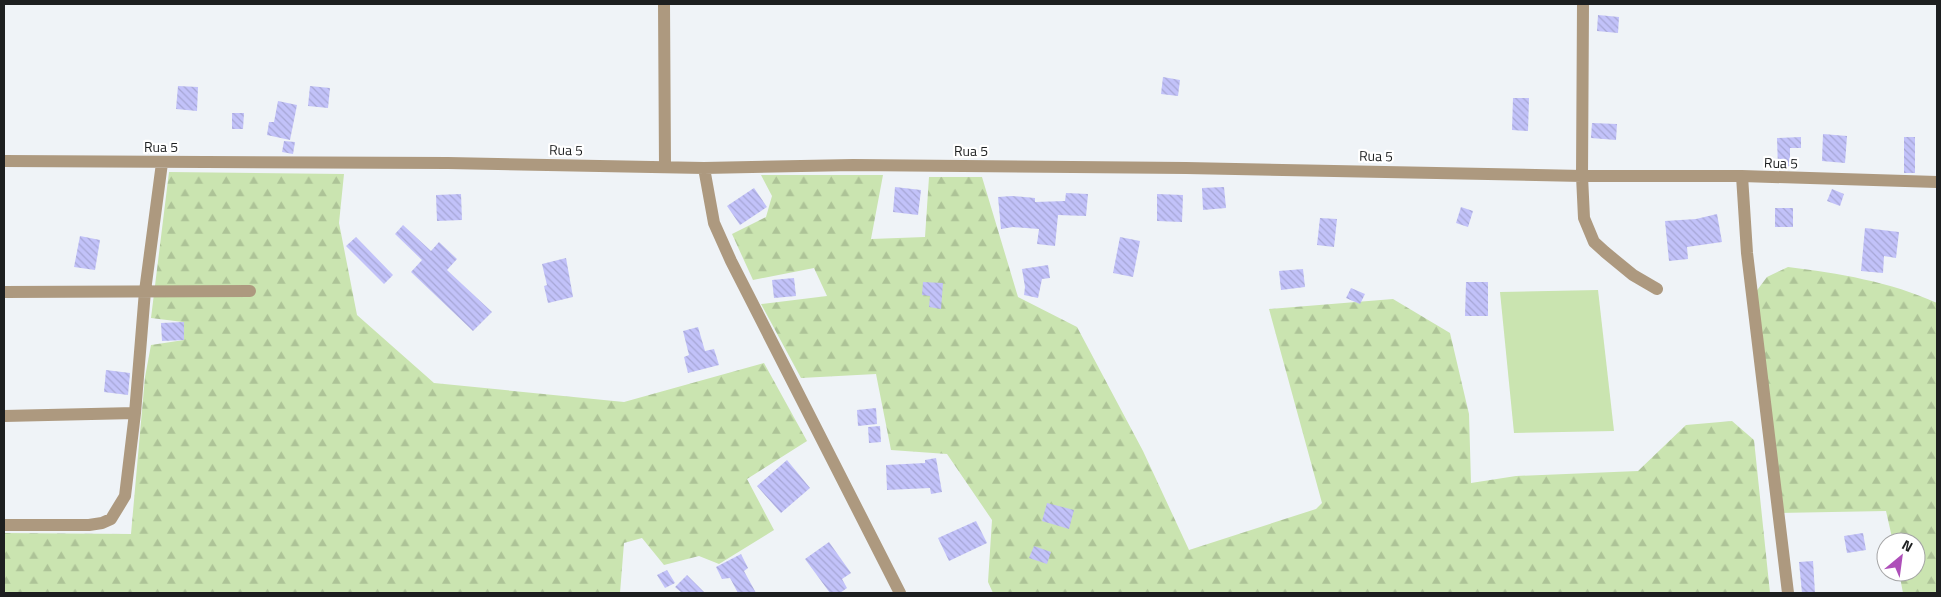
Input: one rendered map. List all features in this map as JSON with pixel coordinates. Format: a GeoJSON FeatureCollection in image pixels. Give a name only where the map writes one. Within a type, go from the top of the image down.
{"type":"FeatureCollection","features":[{"type":"Feature","properties":{"kind":"street"},"geometry":{"type":"LineString","coordinates":[[664,4],[665,167]]}},
{"type":"Feature","properties":{"kind":"street"},"geometry":{"type":"LineString","coordinates":[[1583,4],[1582,176],[1584,218],[1594,242],[1633,275],[1657,289]]}},
{"type":"Feature","properties":{"kind":"street","name":"Rua 5"},"geometry":{"type":"LineString","coordinates":[[4,161],[448,163],[704,168],[854,165],[1177,168],[1582,176],[1742,176],[1937,182]]}},
{"type":"Feature","properties":{"kind":"street"},"geometry":{"type":"LineString","coordinates":[[4,525],[89,525],[102,523],[111,519],[126,496],[145,291],[162,162]]}},
{"type":"Feature","properties":{"kind":"street"},"geometry":{"type":"LineString","coordinates":[[704,168],[714,223],[731,261],[900,593]]}},
{"type":"Feature","properties":{"kind":"street"},"geometry":{"type":"LineString","coordinates":[[1742,176],[1747,253],[1788,593]]}},
{"type":"Feature","properties":{"kind":"street"},"geometry":{"type":"LineString","coordinates":[[4,292],[250,291]]}},
{"type":"Feature","properties":{"kind":"street"},"geometry":{"type":"LineString","coordinates":[[4,416],[135,413]]}},
{"type":"Feature","properties":{"kind":"green space"},"geometry":{"type":"Polygon","coordinates":[[[169,172],[344,174],[339,223],[357,315],[434,383],[624,402],[764,363],[807,441],[747,479],[774,530],[719,564],[699,556],[664,565],[642,538],[624,543],[620,593],[4,593],[4,533],[131,534],[145,377],[151,345],[184,340],[183,322],[151,318],[169,172]]]}},
{"type":"Feature","properties":{"kind":"green space"},"geometry":{"type":"Polygon","coordinates":[[[761,175],[883,175],[871,239],[925,237],[929,177],[982,177],[1018,297],[1077,327],[1143,451],[1189,550],[1316,509],[1322,503],[1269,309],[1393,299],[1450,333],[1469,414],[1471,483],[1516,476],[1638,471],[1686,425],[1732,421],[1754,440],[1770,593],[993,593],[988,582],[992,520],[947,454],[891,450],[876,374],[801,378],[761,304],[827,296],[814,268],[753,280],[732,234],[766,217],[772,196],[761,175]]]}},
{"type":"Feature","properties":{"kind":"green space"},"geometry":{"type":"Polygon","coordinates":[[[1788,267],[1826,272],[1864,279],[1901,289],[1937,303],[1937,593],[1903,593],[1901,582],[1926,582],[1926,532],[1891,532],[1886,511],[1778,513],[1752,297],[1767,277],[1788,267]]]}},
{"type":"Feature","properties":{"kind":"green space"},"geometry":{"type":"Polygon","coordinates":[[[1598,290],[1614,431],[1514,433],[1500,292],[1598,290]]]}},
{"type":"Feature","properties":{"kind":"building"},"geometry":{"type":"Polygon","coordinates":[[[1598,15],[1619,17],[1618,33],[1597,31],[1598,15]]]}},
{"type":"Feature","properties":{"kind":"building"},"geometry":{"type":"Polygon","coordinates":[[[1163,77],[1180,80],[1178,96],[1161,94],[1163,77]]]}},
{"type":"Feature","properties":{"kind":"building"},"geometry":{"type":"Polygon","coordinates":[[[178,86],[198,87],[197,111],[176,109],[178,86]]]}},
{"type":"Feature","properties":{"kind":"building"},"geometry":{"type":"Polygon","coordinates":[[[310,86],[330,88],[328,108],[308,106],[310,86]]]}},
{"type":"Feature","properties":{"kind":"building"},"geometry":{"type":"Polygon","coordinates":[[[1513,98],[1529,98],[1528,131],[1512,130],[1513,98]]]}},
{"type":"Feature","properties":{"kind":"building"},"geometry":{"type":"Polygon","coordinates":[[[278,101],[297,105],[290,140],[267,135],[269,122],[274,122],[278,101]]]}},
{"type":"Feature","properties":{"kind":"building"},"geometry":{"type":"Polygon","coordinates":[[[232,113],[244,113],[243,129],[232,129],[232,113]]]}},
{"type":"Feature","properties":{"kind":"building"},"geometry":{"type":"Polygon","coordinates":[[[1592,123],[1617,124],[1616,140],[1591,138],[1592,123]]]}},
{"type":"Feature","properties":{"kind":"building"},"geometry":{"type":"Polygon","coordinates":[[[1823,134],[1847,136],[1845,163],[1822,161],[1823,134]]]}},
{"type":"Feature","properties":{"kind":"building"},"geometry":{"type":"Polygon","coordinates":[[[1801,137],[1801,148],[1790,148],[1790,167],[1778,168],[1777,138],[1801,137]]]}},
{"type":"Feature","properties":{"kind":"building"},"geometry":{"type":"Polygon","coordinates":[[[1904,137],[1915,137],[1915,173],[1904,173],[1904,137]]]}},
{"type":"Feature","properties":{"kind":"building"},"geometry":{"type":"Polygon","coordinates":[[[284,141],[295,142],[293,154],[282,152],[284,141]]]}},
{"type":"Feature","properties":{"kind":"building"},"geometry":{"type":"Polygon","coordinates":[[[895,187],[921,190],[918,215],[893,212],[895,187]]]}},
{"type":"Feature","properties":{"kind":"building"},"geometry":{"type":"Polygon","coordinates":[[[1224,187],[1226,208],[1203,210],[1202,188],[1224,187]]]}},
{"type":"Feature","properties":{"kind":"building"},"geometry":{"type":"Polygon","coordinates":[[[754,188],[767,207],[740,225],[727,206],[754,188]]]}},
{"type":"Feature","properties":{"kind":"building"},"geometry":{"type":"Polygon","coordinates":[[[1832,189],[1844,194],[1840,206],[1827,201],[1832,189]]]}},
{"type":"Feature","properties":{"kind":"building"},"geometry":{"type":"Polygon","coordinates":[[[1066,193],[1088,194],[1086,216],[1058,215],[1055,246],[1037,244],[1039,229],[1013,227],[1001,229],[998,197],[1035,198],[1035,202],[1065,201],[1066,193]]]}},
{"type":"Feature","properties":{"kind":"building"},"geometry":{"type":"Polygon","coordinates":[[[461,194],[462,220],[437,221],[436,195],[461,194]]]}},
{"type":"Feature","properties":{"kind":"building"},"geometry":{"type":"Polygon","coordinates":[[[1157,194],[1183,195],[1182,222],[1157,221],[1157,194]]]}},
{"type":"Feature","properties":{"kind":"building"},"geometry":{"type":"Polygon","coordinates":[[[1461,207],[1473,211],[1468,227],[1456,223],[1461,207]]]}},
{"type":"Feature","properties":{"kind":"building"},"geometry":{"type":"Polygon","coordinates":[[[1775,208],[1793,208],[1793,227],[1775,227],[1775,208]]]}},
{"type":"Feature","properties":{"kind":"building"},"geometry":{"type":"Polygon","coordinates":[[[1717,214],[1722,242],[1687,247],[1688,259],[1669,261],[1665,221],[1696,219],[1717,214]]]}},
{"type":"Feature","properties":{"kind":"building"},"geometry":{"type":"Polygon","coordinates":[[[1320,218],[1337,219],[1334,247],[1317,245],[1320,218]]]}},
{"type":"Feature","properties":{"kind":"building"},"geometry":{"type":"Polygon","coordinates":[[[403,225],[431,251],[439,242],[457,259],[447,270],[492,312],[473,331],[411,272],[422,260],[395,234],[403,225]]]}},
{"type":"Feature","properties":{"kind":"building"},"geometry":{"type":"Polygon","coordinates":[[[1865,228],[1899,232],[1896,258],[1884,256],[1883,273],[1861,271],[1865,228]]]}},
{"type":"Feature","properties":{"kind":"building"},"geometry":{"type":"Polygon","coordinates":[[[80,236],[100,240],[95,270],[74,267],[80,236]]]}},
{"type":"Feature","properties":{"kind":"building"},"geometry":{"type":"Polygon","coordinates":[[[356,237],[393,275],[384,284],[346,246],[356,237]]]}},
{"type":"Feature","properties":{"kind":"building"},"geometry":{"type":"Polygon","coordinates":[[[1120,237],[1140,241],[1133,277],[1113,273],[1120,237]]]}},
{"type":"Feature","properties":{"kind":"building"},"geometry":{"type":"Polygon","coordinates":[[[566,258],[573,297],[548,303],[544,286],[547,285],[542,264],[566,258]]]}},
{"type":"Feature","properties":{"kind":"building"},"geometry":{"type":"Polygon","coordinates":[[[1048,265],[1050,278],[1042,279],[1038,298],[1024,295],[1025,287],[1022,269],[1048,265]]]}},
{"type":"Feature","properties":{"kind":"building"},"geometry":{"type":"Polygon","coordinates":[[[1303,269],[1305,287],[1281,290],[1279,271],[1303,269]]]}},
{"type":"Feature","properties":{"kind":"building"},"geometry":{"type":"Polygon","coordinates":[[[794,278],[796,296],[774,298],[772,280],[794,278]]]}},
{"type":"Feature","properties":{"kind":"building"},"geometry":{"type":"Polygon","coordinates":[[[923,282],[943,283],[941,309],[929,307],[930,296],[922,295],[923,282]]]}},
{"type":"Feature","properties":{"kind":"building"},"geometry":{"type":"Polygon","coordinates":[[[1466,282],[1488,282],[1488,316],[1465,316],[1466,282]]]}},
{"type":"Feature","properties":{"kind":"building"},"geometry":{"type":"Polygon","coordinates":[[[1351,288],[1365,294],[1360,304],[1346,298],[1351,288]]]}},
{"type":"Feature","properties":{"kind":"building"},"geometry":{"type":"Polygon","coordinates":[[[184,322],[184,340],[162,341],[161,323],[184,322]]]}},
{"type":"Feature","properties":{"kind":"building"},"geometry":{"type":"Polygon","coordinates":[[[698,327],[705,351],[714,349],[719,365],[688,373],[684,357],[689,355],[683,331],[698,327]]]}},
{"type":"Feature","properties":{"kind":"building"},"geometry":{"type":"Polygon","coordinates":[[[106,370],[130,373],[128,395],[104,392],[106,370]]]}},
{"type":"Feature","properties":{"kind":"building"},"geometry":{"type":"Polygon","coordinates":[[[876,408],[877,424],[858,426],[857,410],[876,408]]]}},
{"type":"Feature","properties":{"kind":"building"},"geometry":{"type":"Polygon","coordinates":[[[880,426],[881,442],[869,443],[868,427],[880,426]]]}},
{"type":"Feature","properties":{"kind":"building"},"geometry":{"type":"Polygon","coordinates":[[[936,458],[942,492],[931,494],[930,488],[887,490],[886,465],[925,463],[925,460],[936,458]]]}},
{"type":"Feature","properties":{"kind":"building"},"geometry":{"type":"Polygon","coordinates":[[[787,460],[810,488],[781,513],[757,486],[787,460]]]}},
{"type":"Feature","properties":{"kind":"building"},"geometry":{"type":"Polygon","coordinates":[[[1047,503],[1074,510],[1069,529],[1042,521],[1047,503]]]}},
{"type":"Feature","properties":{"kind":"building"},"geometry":{"type":"Polygon","coordinates":[[[976,521],[987,543],[949,561],[938,538],[976,521]]]}},
{"type":"Feature","properties":{"kind":"building"},"geometry":{"type":"Polygon","coordinates":[[[1863,533],[1866,550],[1847,553],[1844,536],[1863,533]]]}},
{"type":"Feature","properties":{"kind":"building"},"geometry":{"type":"Polygon","coordinates":[[[829,542],[851,573],[842,579],[847,588],[840,593],[830,593],[805,559],[829,542]]]}},
{"type":"Feature","properties":{"kind":"building"},"geometry":{"type":"Polygon","coordinates":[[[1034,546],[1051,552],[1047,564],[1029,558],[1034,546]]]}},
{"type":"Feature","properties":{"kind":"building"},"geometry":{"type":"Polygon","coordinates":[[[741,554],[748,568],[744,571],[756,593],[738,593],[730,578],[722,579],[716,567],[741,554]]]}},
{"type":"Feature","properties":{"kind":"building"},"geometry":{"type":"Polygon","coordinates":[[[1813,561],[1815,593],[1802,593],[1799,562],[1813,561]]]}},
{"type":"Feature","properties":{"kind":"building"},"geometry":{"type":"Polygon","coordinates":[[[667,570],[675,583],[665,588],[657,575],[667,570]]]}},
{"type":"Feature","properties":{"kind":"building"},"geometry":{"type":"Polygon","coordinates":[[[687,575],[705,593],[682,593],[675,587],[687,575]]]}}]}
